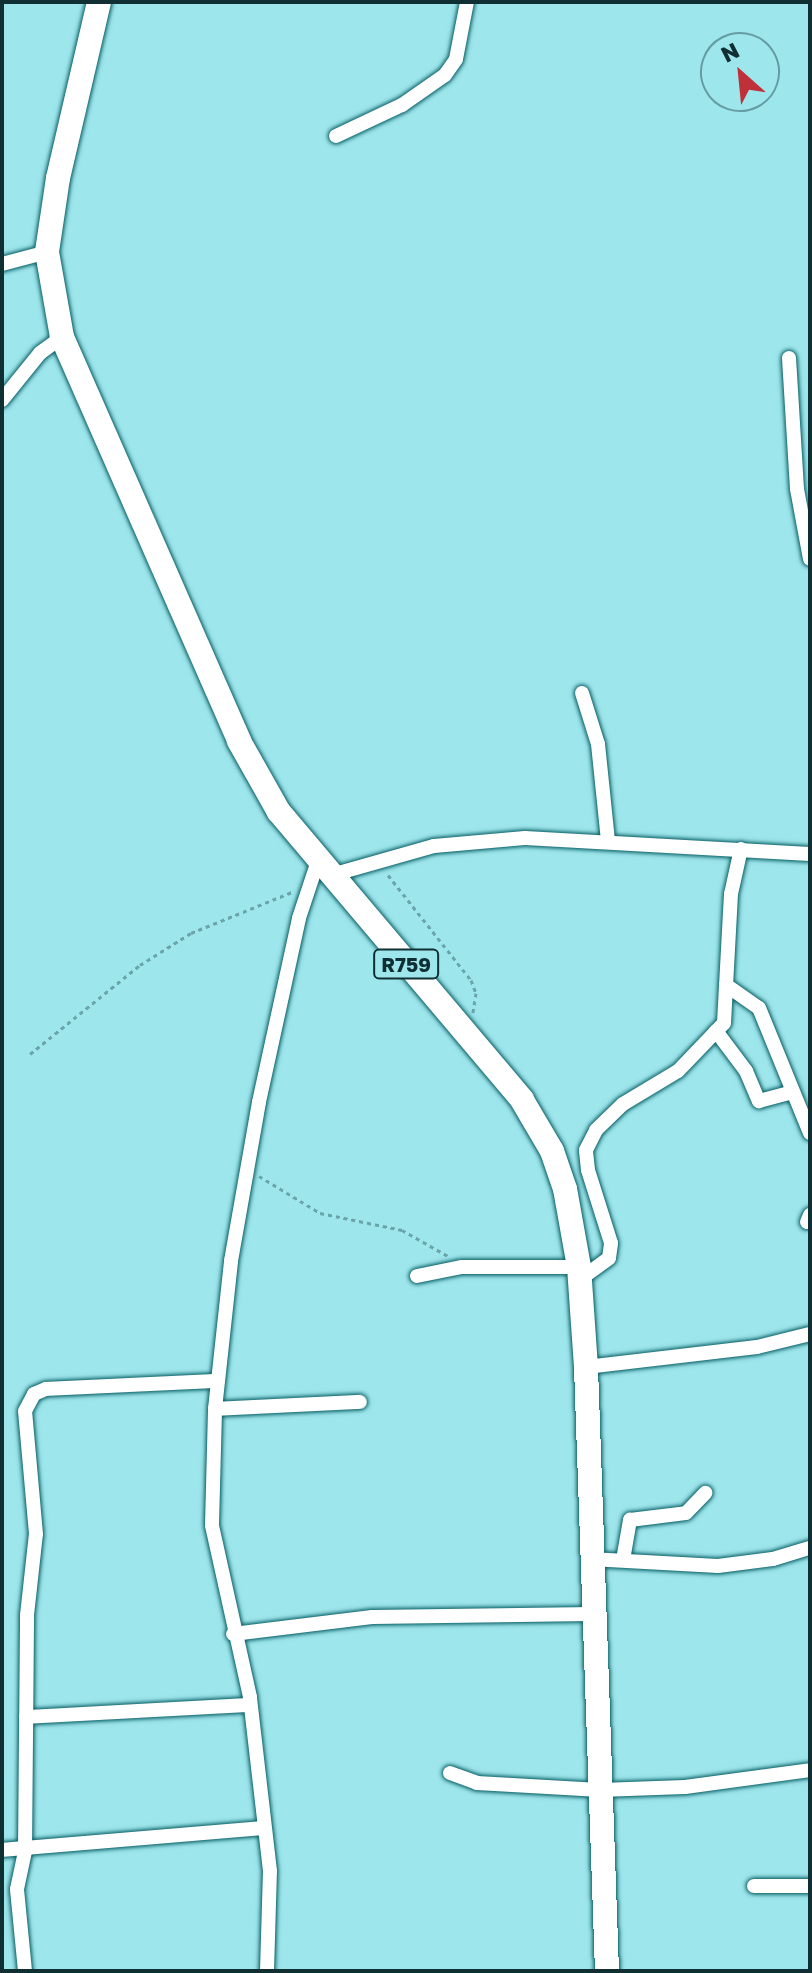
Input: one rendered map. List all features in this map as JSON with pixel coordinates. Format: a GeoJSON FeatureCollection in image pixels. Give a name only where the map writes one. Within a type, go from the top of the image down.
{"type":"FeatureCollection","features":[{"type":"Feature","properties":{"kind":"main road","name":"R759"},"geometry":{"type":"LineString","coordinates":[[99,2],[58,178],[47,252],[62,337],[239,741],[279,812],[319,875],[465,1031],[522,1100],[552,1151],[565,1189],[579,1274],[586,1367],[590,1559],[607,1971]]}},
{"type":"Feature","properties":{"kind":"street"},"geometry":{"type":"LineString","coordinates":[[336,136],[402,105],[445,75],[459,48],[467,2]]}},
{"type":"Feature","properties":{"kind":"street"},"geometry":{"type":"LineString","coordinates":[[2,264],[47,252]]}},
{"type":"Feature","properties":{"kind":"street"},"geometry":{"type":"LineString","coordinates":[[2,400],[40,353],[62,337]]}},
{"type":"Feature","properties":{"kind":"street"},"geometry":{"type":"LineString","coordinates":[[789,358],[798,431],[797,489],[810,559]]}},
{"type":"Feature","properties":{"kind":"street"},"geometry":{"type":"LineString","coordinates":[[582,693],[598,744],[608,841]]}},
{"type":"Feature","properties":{"kind":"street"},"geometry":{"type":"LineString","coordinates":[[267,1971],[270,1871],[262,1828],[250,1705],[212,1525],[215,1409],[231,1261],[259,1102],[319,875],[434,846],[510,839],[608,841],[810,854]]}},
{"type":"Feature","properties":{"kind":"street"},"geometry":{"type":"LineString","coordinates":[[417,1276],[462,1267],[579,1274],[601,1268],[611,1243],[588,1170],[586,1150],[596,1130],[623,1104],[678,1071],[716,1031],[727,1014],[731,894],[741,849]]}},
{"type":"Feature","properties":{"kind":"street"},"geometry":{"type":"LineString","coordinates":[[726,985],[759,1008],[810,1133]]}},
{"type":"Feature","properties":{"kind":"street"},"geometry":{"type":"LineString","coordinates":[[716,1031],[746,1071],[759,1101],[792,1092]]}},
{"type":"Feature","properties":{"kind":"street"},"geometry":{"type":"LineString","coordinates":[[586,1367],[757,1347],[810,1334]]}},
{"type":"Feature","properties":{"kind":"street"},"geometry":{"type":"LineString","coordinates":[[25,1971],[16,1906],[25,1851],[27,1615],[36,1534],[25,1438],[30,1399],[55,1388],[218,1381]]}},
{"type":"Feature","properties":{"kind":"street"},"geometry":{"type":"LineString","coordinates":[[215,1409],[360,1402]]}},
{"type":"Feature","properties":{"kind":"street"},"geometry":{"type":"LineString","coordinates":[[623,1560],[630,1520],[686,1513],[705,1493]]}},
{"type":"Feature","properties":{"kind":"street"},"geometry":{"type":"LineString","coordinates":[[590,1559],[747,1564],[810,1548]]}},
{"type":"Feature","properties":{"kind":"street"},"geometry":{"type":"LineString","coordinates":[[233,1634],[372,1617],[592,1614]]}},
{"type":"Feature","properties":{"kind":"street"},"geometry":{"type":"LineString","coordinates":[[26,1717],[250,1705]]}},
{"type":"Feature","properties":{"kind":"street"},"geometry":{"type":"LineString","coordinates":[[450,1773],[477,1783],[600,1790],[685,1787],[809,1774]]}},
{"type":"Feature","properties":{"kind":"street"},"geometry":{"type":"LineString","coordinates":[[2,1850],[25,1851],[262,1828]]}},
{"type":"Feature","properties":{"kind":"street"},"geometry":{"type":"LineString","coordinates":[[754,1886],[810,1886]]}},
{"type":"Feature","properties":{"kind":"path"},"geometry":{"type":"LineString","coordinates":[[378,860],[402,898],[471,980],[476,1005],[465,1031]]}},
{"type":"Feature","properties":{"kind":"path"},"geometry":{"type":"LineString","coordinates":[[30,1054],[140,965],[191,933],[319,875]]}},
{"type":"Feature","properties":{"kind":"path"},"geometry":{"type":"LineString","coordinates":[[248,1171],[320,1213],[402,1230],[430,1241],[462,1267]]}}]}
